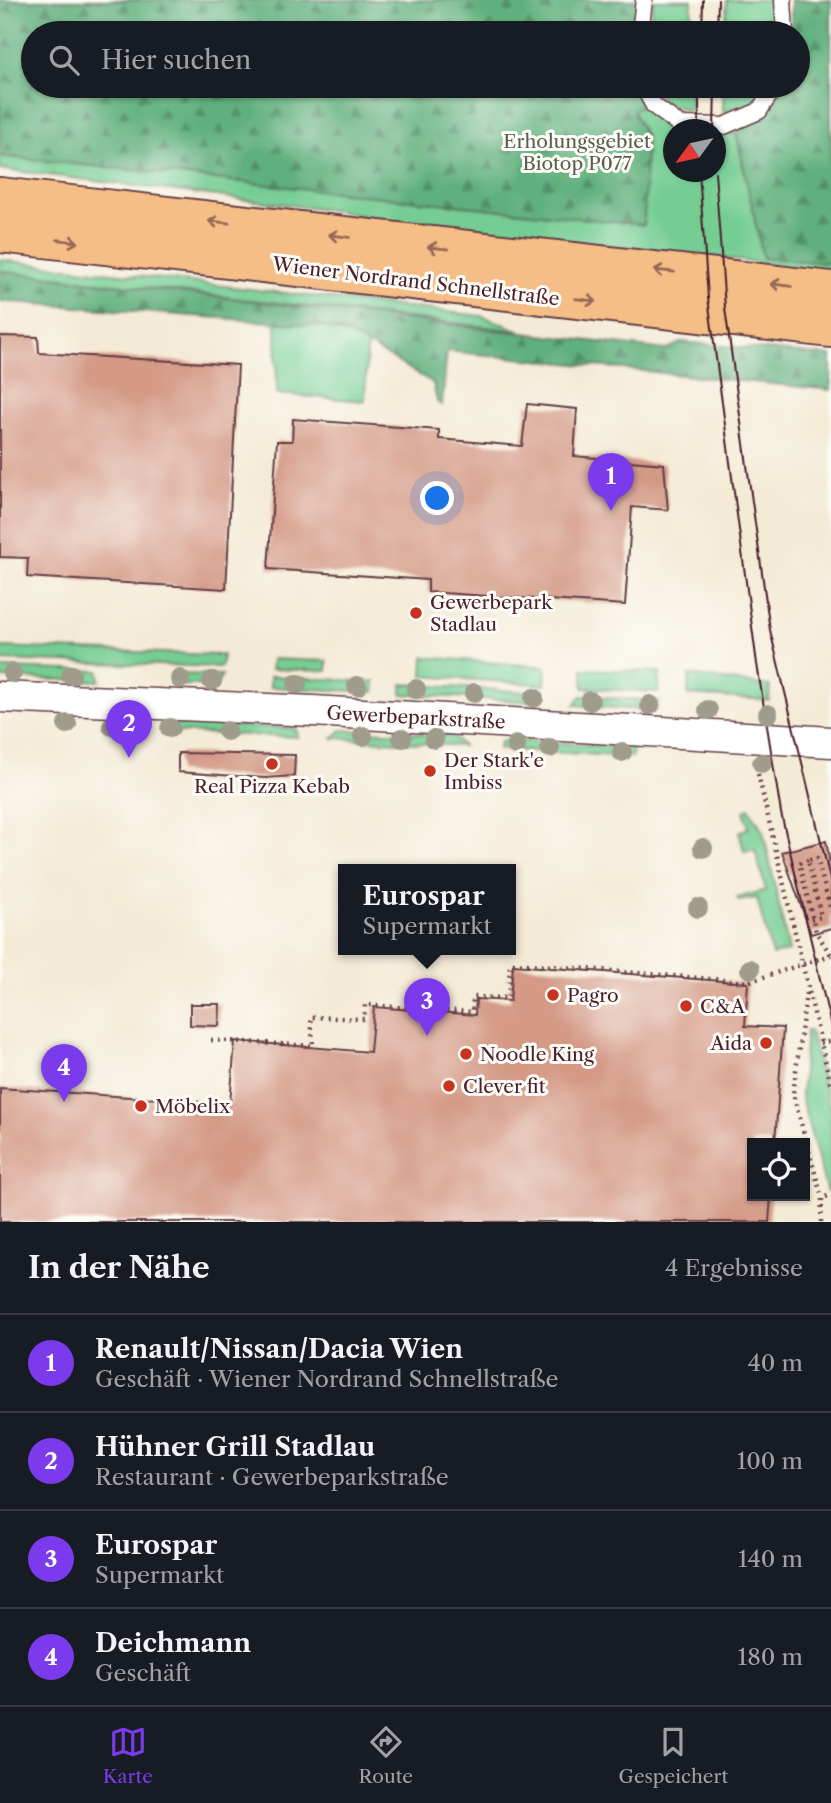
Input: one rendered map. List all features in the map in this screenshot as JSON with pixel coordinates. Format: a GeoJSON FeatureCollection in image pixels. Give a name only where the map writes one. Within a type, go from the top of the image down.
{"type":"FeatureCollection","features":[{"type":"Feature","properties":{"kind":"highway","name":"Wiener Nordrand Schnellstraße"},"geometry":{"type":"LineString","coordinates":[[0,197],[831,291]]}},
{"type":"Feature","properties":{"kind":"highway","name":"Wiener Nordrand Schnellstraße"},"geometry":{"type":"LineString","coordinates":[[0,233],[831,328]]}},
{"type":"Feature","properties":{"kind":"street","name":"Gewerbeparkstraße"},"geometry":{"type":"LineString","coordinates":[[0,697],[301,710],[831,742]]}},
{"type":"Feature","properties":{"kind":"lane"},"geometry":{"type":"LineString","coordinates":[[641,21],[644,0]]}},
{"type":"Feature","properties":{"kind":"lane"},"geometry":{"type":"LineString","coordinates":[[783,0],[784,21]]}},
{"type":"Feature","properties":{"kind":"lane"},"geometry":{"type":"LineString","coordinates":[[650,98],[654,106],[680,125],[724,126],[760,111],[768,98]]}},
{"type":"Feature","properties":{"kind":"path"},"geometry":{"type":"LineString","coordinates":[[758,774],[831,1086]]}},
{"type":"Feature","properties":{"kind":"path"},"geometry":{"type":"LineString","coordinates":[[211,1040],[313,1046],[312,1017],[365,1019],[365,1005],[472,1012],[473,997],[508,998],[510,965],[514,963],[748,982],[831,955],[816,932],[799,863],[817,858],[831,913],[821,917],[811,919]]}},
{"type":"Feature","properties":{"kind":"path"},"geometry":{"type":"LineString","coordinates":[[808,860],[821,917]]}},
{"type":"Feature","properties":{"kind":"path"},"geometry":{"type":"LineString","coordinates":[[806,987],[793,1094],[822,1198],[821,1222]]}},
{"type":"Feature","properties":{"kind":"path"},"geometry":{"type":"LineString","coordinates":[[820,1044],[831,1041]]}},
{"type":"Feature","properties":{"kind":"path"},"geometry":{"type":"LineString","coordinates":[[822,1198],[831,1195]]}},
{"type":"Feature","properties":{"kind":"green space","name":"Erholungsgebiet Biotop P077"},"geometry":{"type":"Polygon","coordinates":[[[0,0],[640,0],[637,21],[21,21],[21,98],[640,98],[641,105],[633,112],[646,138],[644,225],[0,156],[0,0]]]}},
{"type":"Feature","properties":{"kind":"green space"},"geometry":{"type":"Polygon","coordinates":[[[653,0],[692,0],[691,21],[650,21],[653,0]]]}},
{"type":"Feature","properties":{"kind":"green space"},"geometry":{"type":"Polygon","coordinates":[[[727,0],[776,0],[776,21],[726,21],[727,0]]]}},
{"type":"Feature","properties":{"kind":"green space"},"geometry":{"type":"Polygon","coordinates":[[[791,0],[831,0],[831,263],[763,258],[736,132],[764,115],[775,98],[810,98],[810,21],[791,21],[791,0]]]}},
{"type":"Feature","properties":{"kind":"green space"},"geometry":{"type":"Polygon","coordinates":[[[661,98],[690,98],[690,111],[665,103],[661,98]]]}},
{"type":"Feature","properties":{"kind":"green space"},"geometry":{"type":"Polygon","coordinates":[[[723,98],[756,98],[750,106],[723,112],[723,98]]]}},
{"type":"Feature","properties":{"kind":"green space"},"geometry":{"type":"Polygon","coordinates":[[[641,105],[663,122],[663,182],[726,182],[726,132],[736,132],[763,258],[831,263],[831,271],[384,220],[338,211],[0,169],[0,156],[644,225],[646,138],[632,112],[641,105]]]}},
{"type":"Feature","properties":{"kind":"green space"},"geometry":{"type":"Polygon","coordinates":[[[0,260],[482,316],[521,331],[0,271],[0,260]]]}},
{"type":"Feature","properties":{"kind":"green space"},"geometry":{"type":"Polygon","coordinates":[[[0,271],[666,350],[682,342],[831,356],[831,390],[447,351],[442,405],[437,402],[433,383],[348,333],[324,326],[0,301],[0,271]]]}},
{"type":"Feature","properties":{"kind":"green space"},"geometry":{"type":"Polygon","coordinates":[[[276,322],[334,330],[367,345],[365,401],[277,394],[276,322]]]}},
{"type":"Feature","properties":{"kind":"green space"},"geometry":{"type":"Polygon","coordinates":[[[0,647],[223,655],[221,667],[0,660],[0,647]]]}},
{"type":"Feature","properties":{"kind":"green space"},"geometry":{"type":"Polygon","coordinates":[[[424,657],[546,667],[545,685],[423,676],[424,657]]]}},
{"type":"Feature","properties":{"kind":"green space"},"geometry":{"type":"Polygon","coordinates":[[[272,659],[327,661],[327,671],[271,669],[272,659]]]}},
{"type":"Feature","properties":{"kind":"green space"},"geometry":{"type":"Polygon","coordinates":[[[0,668],[99,671],[100,681],[0,678],[0,668]]]}},
{"type":"Feature","properties":{"kind":"green space"},"geometry":{"type":"Polygon","coordinates":[[[583,669],[660,672],[658,692],[583,688],[583,669]]]}},
{"type":"Feature","properties":{"kind":"green space"},"geometry":{"type":"Polygon","coordinates":[[[172,674],[222,675],[217,685],[173,685],[172,674]]]}},
{"type":"Feature","properties":{"kind":"green space"},"geometry":{"type":"Polygon","coordinates":[[[689,675],[770,686],[769,700],[688,695],[689,675]]]}},
{"type":"Feature","properties":{"kind":"green space"},"geometry":{"type":"Polygon","coordinates":[[[270,676],[375,682],[374,692],[270,687],[270,676]]]}},
{"type":"Feature","properties":{"kind":"green space"},"geometry":{"type":"Polygon","coordinates":[[[402,684],[544,693],[542,700],[537,702],[402,694],[402,684]]]}},
{"type":"Feature","properties":{"kind":"green space"},"geometry":{"type":"Polygon","coordinates":[[[581,696],[658,701],[656,711],[575,705],[581,696]]]}},
{"type":"Feature","properties":{"kind":"green space"},"geometry":{"type":"Polygon","coordinates":[[[165,723],[291,728],[297,730],[298,737],[171,732],[164,728],[165,723]]]}},
{"type":"Feature","properties":{"kind":"green space"},"geometry":{"type":"Polygon","coordinates":[[[341,730],[452,735],[463,746],[333,738],[341,730]]]}},
{"type":"Feature","properties":{"kind":"green space"},"geometry":{"type":"Polygon","coordinates":[[[507,739],[633,748],[632,757],[499,749],[500,743],[507,739]]]}},
{"type":"Feature","properties":{"kind":"green space"},"geometry":{"type":"Polygon","coordinates":[[[749,808],[763,831],[789,951],[772,955],[757,898],[739,901],[737,898],[766,890],[755,850],[744,851],[739,832],[749,828],[744,811],[749,808]]]}},
{"type":"Feature","properties":{"kind":"green space"},"geometry":{"type":"Polygon","coordinates":[[[806,1031],[810,1031],[831,1113],[831,1191],[827,1192],[801,1097],[806,1031]]]}},
{"type":"Feature","properties":{"kind":"building"},"geometry":{"type":"Polygon","coordinates":[[[0,336],[38,337],[39,353],[238,365],[226,589],[27,577],[28,558],[0,557],[0,336]]]}},
{"type":"Feature","properties":{"kind":"building"},"geometry":{"type":"Polygon","coordinates":[[[527,404],[577,409],[574,456],[664,464],[668,510],[632,507],[625,605],[428,592],[428,580],[268,569],[277,441],[292,441],[293,419],[439,430],[439,439],[522,446],[527,404]]]}},
{"type":"Feature","properties":{"kind":"building"},"geometry":{"type":"Polygon","coordinates":[[[178,753],[295,755],[294,776],[265,778],[178,772],[178,753]]]}},
{"type":"Feature","properties":{"kind":"building"},"geometry":{"type":"Polygon","coordinates":[[[826,841],[831,870],[831,928],[811,934],[782,852],[826,841]]]}},
{"type":"Feature","properties":{"kind":"building"},"geometry":{"type":"Polygon","coordinates":[[[513,965],[748,983],[745,1026],[783,1028],[775,1138],[747,1138],[747,1201],[771,1201],[769,1222],[0,1222],[0,1088],[230,1104],[235,1041],[370,1052],[374,1007],[475,1015],[476,999],[510,1001],[513,965]]]}},
{"type":"Feature","properties":{"kind":"building"},"geometry":{"type":"Polygon","coordinates":[[[190,1004],[220,1004],[219,1026],[190,1025],[190,1004]]]}},
{"type":"Feature","properties":{"kind":"tram line"},"geometry":{"type":"LineString","coordinates":[[702,21],[703,0]]}},
{"type":"Feature","properties":{"kind":"tram line"},"geometry":{"type":"LineString","coordinates":[[717,21],[718,0]]}},
{"type":"Feature","properties":{"kind":"tram line"},"geometry":{"type":"LineString","coordinates":[[699,98],[699,119]]}},
{"type":"Feature","properties":{"kind":"tram line"},"geometry":{"type":"LineString","coordinates":[[714,119],[715,98]]}},
{"type":"Feature","properties":{"kind":"tram line"},"geometry":{"type":"LineString","coordinates":[[700,182],[708,298],[757,664],[781,813],[831,1026]]}},
{"type":"Feature","properties":{"kind":"tram line"},"geometry":{"type":"LineString","coordinates":[[716,182],[725,308],[770,630],[831,883]]}},
{"type":"Feature","properties":{"kind":"place","name":"Renault/Nissan/Dacia Wien"},"geometry":{"type":"Point","coordinates":[611,511]}},
{"type":"Feature","properties":{"kind":"place","name":"Gewerbepark Stadlau"},"geometry":{"type":"Point","coordinates":[416,613]}},
{"type":"Feature","properties":{"kind":"place","name":"Hühner Grill Stadlau"},"geometry":{"type":"Point","coordinates":[129,758]}},
{"type":"Feature","properties":{"kind":"place","name":"Real Pizza Kebab"},"geometry":{"type":"Point","coordinates":[272,764]}},
{"type":"Feature","properties":{"kind":"place","name":"Der Stark'e Imbiss"},"geometry":{"type":"Point","coordinates":[430,771]}},
{"type":"Feature","properties":{"kind":"place","name":"Pagro"},"geometry":{"type":"Point","coordinates":[553,995]}},
{"type":"Feature","properties":{"kind":"place","name":"C&A"},"geometry":{"type":"Point","coordinates":[686,1006]}},
{"type":"Feature","properties":{"kind":"place","name":"Eurospar"},"geometry":{"type":"Point","coordinates":[427,1036]}},
{"type":"Feature","properties":{"kind":"place","name":"Aida"},"geometry":{"type":"Point","coordinates":[766,1043]}},
{"type":"Feature","properties":{"kind":"place","name":"Noodle King"},"geometry":{"type":"Point","coordinates":[466,1054]}},
{"type":"Feature","properties":{"kind":"place","name":"Clever fit"},"geometry":{"type":"Point","coordinates":[449,1086]}},
{"type":"Feature","properties":{"kind":"place","name":"Deichmann"},"geometry":{"type":"Point","coordinates":[64,1102]}},
{"type":"Feature","properties":{"kind":"place","name":"Möbelix"},"geometry":{"type":"Point","coordinates":[141,1106]}}]}
